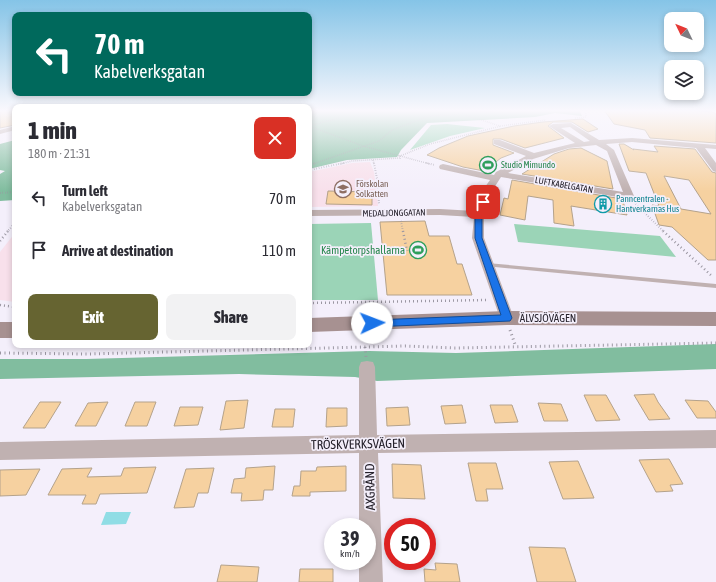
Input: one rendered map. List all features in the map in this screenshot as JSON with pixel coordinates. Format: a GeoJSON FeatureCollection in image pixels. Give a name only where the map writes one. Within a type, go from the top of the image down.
{"type":"FeatureCollection","features":[{"type":"Feature","properties":{"kind":"main road","name":"ÄLVSJÖVÄGEN"},"geometry":{"type":"LineString","coordinates":[[312,325],[507,318],[716,319]]}},
{"type":"Feature","properties":{"kind":"main road"},"geometry":{"type":"LineString","coordinates":[[0,330],[12,330]]}},
{"type":"Feature","properties":{"kind":"street"},"geometry":{"type":"LineString","coordinates":[[572,137],[584,144]]}},
{"type":"Feature","properties":{"kind":"street"},"geometry":{"type":"LineString","coordinates":[[590,137],[610,150],[629,196]]}},
{"type":"Feature","properties":{"kind":"street"},"geometry":{"type":"LineString","coordinates":[[507,318],[478,238],[479,214],[487,191],[497,176],[533,156],[568,146],[598,142],[632,140],[716,147]]}},
{"type":"Feature","properties":{"kind":"street"},"geometry":{"type":"LineString","coordinates":[[497,142],[533,156]]}},
{"type":"Feature","properties":{"kind":"street"},"geometry":{"type":"LineString","coordinates":[[698,145],[716,169]]}},
{"type":"Feature","properties":{"kind":"street","name":"LUFTKABELGATAN"},"geometry":{"type":"LineString","coordinates":[[444,167],[629,196]]}},
{"type":"Feature","properties":{"kind":"street","name":"MEDALJONGGATAN"},"geometry":{"type":"LineString","coordinates":[[312,213],[459,212],[479,214]]}},
{"type":"Feature","properties":{"kind":"street","name":"AXGRÄND"},"geometry":{"type":"LineString","coordinates":[[368,367],[371,582]]}},
{"type":"Feature","properties":{"kind":"street","name":"TRÖSKVERKSVÄGEN"},"geometry":{"type":"LineString","coordinates":[[0,451],[716,439]]}},
{"type":"Feature","properties":{"kind":"lane"},"geometry":{"type":"LineString","coordinates":[[487,265],[716,286]]}},
{"type":"Feature","properties":{"kind":"path"},"geometry":{"type":"LineString","coordinates":[[339,137],[363,146],[444,167]]}},
{"type":"Feature","properties":{"kind":"path"},"geometry":{"type":"LineString","coordinates":[[312,164],[379,141],[384,137]]}},
{"type":"Feature","properties":{"kind":"path"},"geometry":{"type":"LineString","coordinates":[[312,170],[341,163],[400,158],[400,156],[430,144],[457,137]]}},
{"type":"Feature","properties":{"kind":"path"},"geometry":{"type":"LineString","coordinates":[[373,160],[378,184],[379,209]]}},
{"type":"Feature","properties":{"kind":"path"},"geometry":{"type":"LineString","coordinates":[[0,193],[12,192]]}},
{"type":"Feature","properties":{"kind":"path"},"geometry":{"type":"LineString","coordinates":[[629,196],[660,228],[716,280]]}},
{"type":"Feature","properties":{"kind":"path"},"geometry":{"type":"LineString","coordinates":[[399,212],[407,251]]}},
{"type":"Feature","properties":{"kind":"path"},"geometry":{"type":"LineString","coordinates":[[0,241],[12,227]]}},
{"type":"Feature","properties":{"kind":"path"},"geometry":{"type":"LineString","coordinates":[[312,303],[500,300]]}},
{"type":"Feature","properties":{"kind":"path"},"geometry":{"type":"LineString","coordinates":[[0,305],[12,307]]}},
{"type":"Feature","properties":{"kind":"path"},"geometry":{"type":"LineString","coordinates":[[507,318],[516,347]]}},
{"type":"Feature","properties":{"kind":"path"},"geometry":{"type":"LineString","coordinates":[[0,353],[87,354],[406,346],[455,348],[716,343]]}},
{"type":"Feature","properties":{"kind":"shaded area","name":"Förskolan Solkatten"},"geometry":{"type":"Polygon","coordinates":[[[370,162],[374,172],[378,206],[312,207],[312,171],[352,163],[370,162]]]}},
{"type":"Feature","properties":{"kind":"shaded area"},"geometry":{"type":"Polygon","coordinates":[[[12,237],[12,302],[0,300],[0,252],[12,237]]]}},
{"type":"Feature","properties":{"kind":"green space"},"geometry":{"type":"Polygon","coordinates":[[[312,137],[413,137],[401,150],[397,157],[347,160],[312,168],[312,137]]]}},
{"type":"Feature","properties":{"kind":"green space"},"geometry":{"type":"Polygon","coordinates":[[[421,137],[447,137],[410,150],[421,137]]]}},
{"type":"Feature","properties":{"kind":"green space"},"geometry":{"type":"Polygon","coordinates":[[[12,141],[12,200],[0,201],[0,174],[5,171],[0,170],[0,144],[12,141]]]}},
{"type":"Feature","properties":{"kind":"green space"},"geometry":{"type":"Polygon","coordinates":[[[371,223],[378,300],[312,300],[312,224],[371,223]]]}},
{"type":"Feature","properties":{"kind":"green space"},"geometry":{"type":"Polygon","coordinates":[[[514,224],[660,236],[676,257],[518,242],[514,224]]]}},
{"type":"Feature","properties":{"kind":"green space"},"geometry":{"type":"Polygon","coordinates":[[[716,344],[716,369],[377,381],[355,377],[239,374],[0,379],[0,359],[86,359],[369,351],[456,353],[716,344]]]}},
{"type":"Feature","properties":{"kind":"water"},"geometry":{"type":"Polygon","coordinates":[[[106,512],[131,512],[126,524],[101,525],[106,512]]]}},
{"type":"Feature","properties":{"kind":"building"},"geometry":{"type":"Polygon","coordinates":[[[465,137],[564,138],[525,148],[501,139],[493,139],[493,145],[514,153],[501,158],[484,171],[463,167],[427,155],[439,148],[465,137]]]}},
{"type":"Feature","properties":{"kind":"building"},"geometry":{"type":"Polygon","coordinates":[[[716,137],[716,143],[650,138],[716,137]]]}},
{"type":"Feature","properties":{"kind":"building"},"geometry":{"type":"Polygon","coordinates":[[[619,144],[624,144],[634,150],[633,149],[658,152],[654,146],[695,149],[712,172],[716,173],[716,260],[708,260],[672,227],[659,225],[652,205],[659,206],[646,173],[629,171],[619,144]],[[664,176],[681,209],[711,214],[689,180],[664,176]]]}},
{"type":"Feature","properties":{"kind":"building"},"geometry":{"type":"Polygon","coordinates":[[[581,148],[607,161],[613,189],[522,174],[554,154],[569,149],[581,148]]]}},
{"type":"Feature","properties":{"kind":"building"},"geometry":{"type":"Polygon","coordinates":[[[512,180],[616,198],[616,200],[623,201],[627,215],[571,206],[574,226],[554,223],[553,200],[528,196],[525,220],[500,215],[504,198],[508,199],[512,180]]]}},
{"type":"Feature","properties":{"kind":"building"},"geometry":{"type":"Polygon","coordinates":[[[328,191],[372,192],[372,205],[326,204],[328,191]]]}},
{"type":"Feature","properties":{"kind":"building","name":"Kämpetorpshallarna"},"geometry":{"type":"Polygon","coordinates":[[[425,221],[429,236],[449,236],[457,264],[462,264],[472,295],[387,295],[380,222],[425,221]]]}},
{"type":"Feature","properties":{"kind":"building"},"geometry":{"type":"Polygon","coordinates":[[[654,394],[670,419],[649,420],[634,395],[654,394]]]}},
{"type":"Feature","properties":{"kind":"building"},"geometry":{"type":"Polygon","coordinates":[[[584,395],[606,395],[620,420],[596,421],[584,395]]]}},
{"type":"Feature","properties":{"kind":"building"},"geometry":{"type":"Polygon","coordinates":[[[248,400],[244,428],[220,430],[226,401],[248,400]]]}},
{"type":"Feature","properties":{"kind":"building"},"geometry":{"type":"Polygon","coordinates":[[[685,400],[708,401],[716,412],[716,418],[697,418],[685,400]]]}},
{"type":"Feature","properties":{"kind":"building"},"geometry":{"type":"Polygon","coordinates":[[[40,402],[61,402],[45,428],[23,428],[40,402]]]}},
{"type":"Feature","properties":{"kind":"building"},"geometry":{"type":"Polygon","coordinates":[[[108,402],[96,426],[75,426],[88,403],[108,402]]]}},
{"type":"Feature","properties":{"kind":"building"},"geometry":{"type":"Polygon","coordinates":[[[135,402],[156,402],[147,426],[125,426],[135,402]]]}},
{"type":"Feature","properties":{"kind":"building"},"geometry":{"type":"Polygon","coordinates":[[[538,403],[561,404],[568,421],[544,421],[538,403]]]}},
{"type":"Feature","properties":{"kind":"building"},"geometry":{"type":"Polygon","coordinates":[[[462,405],[466,423],[445,424],[441,406],[462,405]]]}},
{"type":"Feature","properties":{"kind":"building"},"geometry":{"type":"Polygon","coordinates":[[[490,405],[512,405],[518,422],[495,423],[490,405]]]}},
{"type":"Feature","properties":{"kind":"building"},"geometry":{"type":"Polygon","coordinates":[[[180,407],[203,407],[198,425],[174,426],[180,407]]]}},
{"type":"Feature","properties":{"kind":"building"},"geometry":{"type":"Polygon","coordinates":[[[408,407],[410,425],[387,426],[386,408],[408,407]]]}},
{"type":"Feature","properties":{"kind":"building"},"geometry":{"type":"Polygon","coordinates":[[[327,408],[347,408],[347,426],[326,427],[327,408]]]}},
{"type":"Feature","properties":{"kind":"building"},"geometry":{"type":"Polygon","coordinates":[[[275,409],[295,409],[293,427],[272,427],[275,409]]]}},
{"type":"Feature","properties":{"kind":"building"},"geometry":{"type":"Polygon","coordinates":[[[669,459],[683,484],[670,485],[673,491],[656,492],[639,460],[669,459]]]}},
{"type":"Feature","properties":{"kind":"building"},"geometry":{"type":"Polygon","coordinates":[[[578,461],[594,498],[563,499],[549,462],[578,461]]]}},
{"type":"Feature","properties":{"kind":"building"},"geometry":{"type":"Polygon","coordinates":[[[468,463],[496,463],[503,489],[486,489],[488,501],[476,501],[468,463]]]}},
{"type":"Feature","properties":{"kind":"building"},"geometry":{"type":"Polygon","coordinates":[[[392,464],[421,465],[425,499],[393,498],[392,464]]]}},
{"type":"Feature","properties":{"kind":"building"},"geometry":{"type":"Polygon","coordinates":[[[275,466],[273,490],[264,490],[263,500],[241,501],[242,493],[231,493],[234,479],[245,478],[246,468],[275,466]]]}},
{"type":"Feature","properties":{"kind":"building"},"geometry":{"type":"Polygon","coordinates":[[[346,466],[346,491],[310,492],[310,496],[292,496],[294,486],[300,486],[301,471],[316,471],[317,467],[346,466]]]}},
{"type":"Feature","properties":{"kind":"building"},"geometry":{"type":"Polygon","coordinates":[[[156,467],[147,493],[100,494],[96,504],[82,504],[86,495],[48,495],[62,469],[92,468],[87,477],[121,476],[124,468],[156,467]]]}},
{"type":"Feature","properties":{"kind":"building"},"geometry":{"type":"Polygon","coordinates":[[[214,468],[208,493],[198,493],[194,507],[174,508],[186,469],[214,468]]]}},
{"type":"Feature","properties":{"kind":"building"},"geometry":{"type":"Polygon","coordinates":[[[40,469],[26,495],[0,496],[0,470],[40,469]]]}},
{"type":"Feature","properties":{"kind":"building"},"geometry":{"type":"Polygon","coordinates":[[[529,547],[565,548],[576,582],[537,582],[529,547]]]}},
{"type":"Feature","properties":{"kind":"building"},"geometry":{"type":"Polygon","coordinates":[[[436,563],[457,564],[460,582],[425,582],[424,570],[436,570],[436,563]]]}},
{"type":"Feature","properties":{"kind":"building"},"geometry":{"type":"Polygon","coordinates":[[[221,565],[259,567],[257,582],[217,582],[221,565]]]}},
{"type":"Feature","properties":{"kind":"building"},"geometry":{"type":"Polygon","coordinates":[[[300,569],[333,570],[333,582],[299,582],[300,569]]]}},
{"type":"Feature","properties":{"kind":"place","name":"Studio Mimundo"},"geometry":{"type":"Point","coordinates":[488,165]}},
{"type":"Feature","properties":{"kind":"place","name":"Förskolan Solkatten"},"geometry":{"type":"Point","coordinates":[343,189]}},
{"type":"Feature","properties":{"kind":"place","name":"Panncentralen - Hantverkarnas Hus"},"geometry":{"type":"Point","coordinates":[603,204]}},
{"type":"Feature","properties":{"kind":"place","name":"Kämpetorpshallarna"},"geometry":{"type":"Point","coordinates":[418,250]}},
{"type":"Feature","properties":{"kind":"route"},"geometry":{"type":"LineString","coordinates":[[372,323],[507,318],[478,238],[479,214],[483,202]]}}]}
